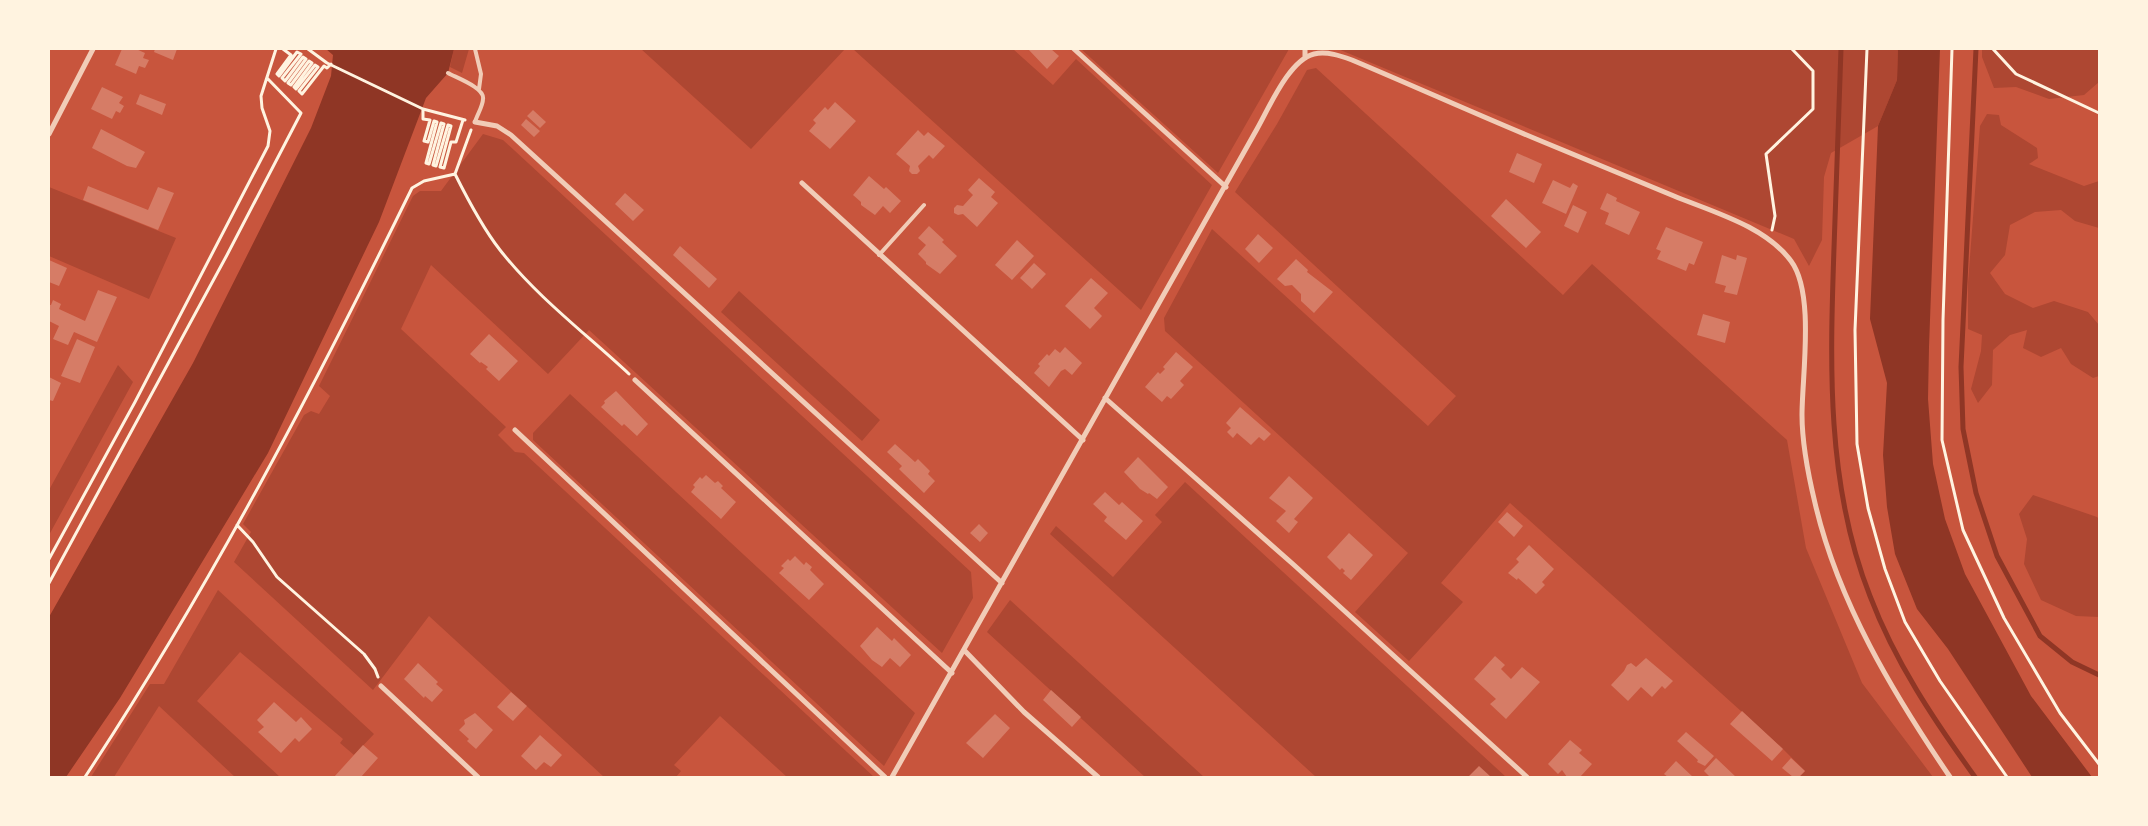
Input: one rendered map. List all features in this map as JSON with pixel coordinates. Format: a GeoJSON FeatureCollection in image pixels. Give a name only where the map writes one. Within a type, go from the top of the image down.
{"type":"FeatureCollection","features":[{"type":"Feature","properties":{"kind":"street"},"geometry":{"type":"LineString","coordinates":[[49,134],[93,49]]}},
{"type":"Feature","properties":{"kind":"street"},"geometry":{"type":"LineString","coordinates":[[1074,49],[1226,187]]}},
{"type":"Feature","properties":{"kind":"street"},"geometry":{"type":"LineString","coordinates":[[1304,58],[1305,49]]}},
{"type":"Feature","properties":{"kind":"street"},"geometry":{"type":"LineString","coordinates":[[892,777],[1290,72],[1304,58],[1316,54],[1332,54],[1352,60],[1547,144],[1738,222],[1770,240],[1792,262],[1801,285],[1805,314],[1802,417],[1804,453],[1815,504],[1830,553],[1858,623],[1896,693],[1950,777]]}},
{"type":"Feature","properties":{"kind":"street"},"geometry":{"type":"LineString","coordinates":[[475,122],[497,126],[511,135],[1002,583]]}},
{"type":"Feature","properties":{"kind":"street"},"geometry":{"type":"LineString","coordinates":[[802,184],[1083,440]]}},
{"type":"Feature","properties":{"kind":"street"},"geometry":{"type":"LineString","coordinates":[[636,380],[952,673]]}},
{"type":"Feature","properties":{"kind":"street"},"geometry":{"type":"LineString","coordinates":[[1105,398],[1294,565],[1527,777]]}},
{"type":"Feature","properties":{"kind":"street"},"geometry":{"type":"LineString","coordinates":[[516,430],[885,777]]}},
{"type":"Feature","properties":{"kind":"street"},"geometry":{"type":"LineString","coordinates":[[964,650],[1024,712],[1098,777]]}},
{"type":"Feature","properties":{"kind":"street"},"geometry":{"type":"LineString","coordinates":[[381,686],[478,777]]}},
{"type":"Feature","properties":{"kind":"lane"},"geometry":{"type":"LineString","coordinates":[[475,49],[481,74],[479,89]]}},
{"type":"Feature","properties":{"kind":"lane"},"geometry":{"type":"LineString","coordinates":[[448,73],[479,89],[483,94],[484,99],[475,122]]}},
{"type":"Feature","properties":{"kind":"lane"},"geometry":{"type":"LineString","coordinates":[[879,255],[924,204]]}},
{"type":"Feature","properties":{"kind":"path"},"geometry":{"type":"LineString","coordinates":[[49,559],[135,402],[268,146],[270,131],[262,108],[261,96],[276,49]]}},
{"type":"Feature","properties":{"kind":"path"},"geometry":{"type":"LineString","coordinates":[[283,49],[291,55],[277,74],[279,76],[297,52],[300,54],[282,78],[285,81],[303,57],[306,59],[288,83],[291,85],[309,61],[312,63],[294,87],[296,89],[315,65],[318,67],[299,91],[302,94],[324,66],[327,68],[329,63]]}},
{"type":"Feature","properties":{"kind":"path"},"geometry":{"type":"LineString","coordinates":[[308,49],[329,63],[423,109],[458,118]]}},
{"type":"Feature","properties":{"kind":"path"},"geometry":{"type":"LineString","coordinates":[[1770,240],[1775,216],[1766,154],[1813,109],[1813,70],[1792,49]]}},
{"type":"Feature","properties":{"kind":"path"},"geometry":{"type":"LineString","coordinates":[[1867,49],[1855,330],[1857,444],[1868,508],[1885,569],[1904,622],[1940,681],[2006,777]]}},
{"type":"Feature","properties":{"kind":"path"},"geometry":{"type":"LineString","coordinates":[[1952,49],[1943,320],[1942,440],[1964,530],[2004,618],[2060,713],[2099,764]]}},
{"type":"Feature","properties":{"kind":"path"},"geometry":{"type":"LineString","coordinates":[[1993,49],[2016,74],[2099,113]]}},
{"type":"Feature","properties":{"kind":"path"},"geometry":{"type":"LineString","coordinates":[[49,582],[227,255],[301,113],[267,78]]}},
{"type":"Feature","properties":{"kind":"path"},"geometry":{"type":"LineString","coordinates":[[423,109],[423,119],[430,120],[424,142],[428,142],[434,121],[437,122],[426,163],[429,164],[440,123],[444,124],[433,165],[436,166],[448,125],[451,126],[440,167],[444,168],[451,142],[456,142],[463,120]]}},
{"type":"Feature","properties":{"kind":"path"},"geometry":{"type":"LineString","coordinates":[[475,122],[455,174],[474,211],[499,249],[525,279],[552,306],[636,380]]}},
{"type":"Feature","properties":{"kind":"path"},"geometry":{"type":"LineString","coordinates":[[85,777],[126,715],[189,612],[364,287],[412,188],[424,181],[455,174]]}},
{"type":"Feature","properties":{"kind":"path"},"geometry":{"type":"LineString","coordinates":[[237,525],[253,542],[277,577],[364,654],[375,669],[381,686]]}},
{"type":"Feature","properties":{"kind":"shaded area"},"geometry":{"type":"Polygon","coordinates":[[[326,49],[454,49],[448,73],[426,98],[379,222],[268,453],[120,698],[66,777],[49,777],[49,617],[193,363],[311,128],[331,76],[333,55],[326,49]]]}},
{"type":"Feature","properties":{"kind":"shaded area"},"geometry":{"type":"Polygon","coordinates":[[[454,49],[469,49],[462,73],[450,67],[454,49]]]}},
{"type":"Feature","properties":{"kind":"shaded area"},"geometry":{"type":"Polygon","coordinates":[[[641,49],[845,49],[751,149],[641,49]]]}},
{"type":"Feature","properties":{"kind":"shaded area"},"geometry":{"type":"Polygon","coordinates":[[[853,49],[1013,49],[1053,85],[1076,59],[1212,185],[1141,310],[853,49]]]}},
{"type":"Feature","properties":{"kind":"shaded area"},"geometry":{"type":"Polygon","coordinates":[[[1081,49],[1289,49],[1218,173],[1081,49]]]}},
{"type":"Feature","properties":{"kind":"shaded area"},"geometry":{"type":"Polygon","coordinates":[[[1338,49],[1898,49],[1897,80],[1878,126],[1831,153],[1824,177],[1822,240],[1809,266],[1794,239],[1338,49]]]}},
{"type":"Feature","properties":{"kind":"shaded area"},"geometry":{"type":"Polygon","coordinates":[[[1898,49],[1940,49],[1928,399],[1933,464],[1945,519],[1965,574],[2031,696],[2092,777],[2032,777],[1948,649],[1917,609],[1895,554],[1887,507],[1883,455],[1887,383],[1870,319],[1878,126],[1897,80],[1898,49]]]}},
{"type":"Feature","properties":{"kind":"shaded area"},"geometry":{"type":"Polygon","coordinates":[[[1982,49],[2099,49],[2099,82],[2084,95],[2049,99],[2016,87],[1994,88],[1982,57],[1982,49]]]}},
{"type":"Feature","properties":{"kind":"shaded area"},"geometry":{"type":"Polygon","coordinates":[[[1316,68],[1563,295],[1592,264],[1787,440],[1806,548],[1862,683],[1933,777],[1799,777],[1805,771],[1783,749],[1510,503],[1441,583],[1463,602],[1409,661],[1355,612],[1408,553],[1165,331],[1164,318],[1212,229],[1428,426],[1456,396],[1235,192],[1277,124],[1307,70],[1316,68]]]}},
{"type":"Feature","properties":{"kind":"shaded area"},"geometry":{"type":"Polygon","coordinates":[[[1987,114],[1999,115],[2001,125],[2037,148],[2038,158],[2029,164],[2084,186],[2099,181],[2099,228],[2075,221],[2061,210],[2035,212],[2010,225],[2005,255],[1990,273],[2005,294],[2033,308],[2054,301],[2088,312],[2099,325],[2099,376],[2093,378],[2071,364],[2061,348],[2041,357],[2023,348],[2027,330],[2010,335],[1993,350],[1992,385],[1978,403],[1971,389],[1981,351],[1982,335],[1968,329],[1968,283],[1980,126],[1987,114]]]}},
{"type":"Feature","properties":{"kind":"shaded area"},"geometry":{"type":"Polygon","coordinates":[[[483,134],[503,140],[971,572],[973,598],[942,653],[589,330],[548,374],[431,265],[401,329],[506,427],[498,435],[515,452],[524,453],[874,777],[787,777],[720,716],[674,765],[681,771],[676,777],[604,777],[429,616],[373,690],[234,562],[251,532],[243,524],[304,415],[311,411],[319,414],[330,396],[319,386],[413,196],[420,191],[441,191],[483,134]]]}},
{"type":"Feature","properties":{"kind":"shaded area"},"geometry":{"type":"Polygon","coordinates":[[[49,187],[176,238],[149,299],[49,256],[49,187]]]}},
{"type":"Feature","properties":{"kind":"shaded area"},"geometry":{"type":"Polygon","coordinates":[[[739,291],[880,420],[862,441],[721,312],[739,291]]]}},
{"type":"Feature","properties":{"kind":"shaded area"},"geometry":{"type":"Polygon","coordinates":[[[118,365],[133,382],[49,535],[49,490],[118,365]]]}},
{"type":"Feature","properties":{"kind":"shaded area"},"geometry":{"type":"Polygon","coordinates":[[[570,394],[915,713],[884,766],[533,440],[533,433],[570,394]]]}},
{"type":"Feature","properties":{"kind":"shaded area"},"geometry":{"type":"Polygon","coordinates":[[[1185,482],[1506,777],[1316,777],[1050,534],[1056,526],[1113,577],[1162,522],[1155,515],[1185,482]]]}},
{"type":"Feature","properties":{"kind":"shaded area"},"geometry":{"type":"Polygon","coordinates":[[[2033,495],[2099,519],[2099,617],[2076,616],[2041,600],[2024,564],[2027,539],[2019,514],[2033,495]]]}},
{"type":"Feature","properties":{"kind":"shaded area"},"geometry":{"type":"Polygon","coordinates":[[[218,590],[374,734],[354,755],[340,743],[343,739],[240,652],[197,701],[280,777],[235,777],[159,706],[114,777],[91,777],[150,684],[164,684],[218,590]]]}},
{"type":"Feature","properties":{"kind":"shaded area"},"geometry":{"type":"Polygon","coordinates":[[[1010,600],[1204,777],[1145,777],[987,632],[1010,600]]]}},
{"type":"Feature","properties":{"kind":"building"},"geometry":{"type":"Polygon","coordinates":[[[122,49],[136,49],[145,53],[143,58],[149,60],[145,68],[139,66],[136,74],[115,65],[122,49]]]}},
{"type":"Feature","properties":{"kind":"building"},"geometry":{"type":"Polygon","coordinates":[[[155,49],[177,49],[173,60],[154,52],[155,49]]]}},
{"type":"Feature","properties":{"kind":"building"},"geometry":{"type":"Polygon","coordinates":[[[1028,49],[1051,49],[1059,56],[1047,69],[1028,49]]]}},
{"type":"Feature","properties":{"kind":"building"},"geometry":{"type":"Polygon","coordinates":[[[102,87],[123,97],[119,103],[124,106],[120,113],[116,111],[112,119],[91,109],[102,87]]]}},
{"type":"Feature","properties":{"kind":"building"},"geometry":{"type":"Polygon","coordinates":[[[140,94],[166,104],[162,115],[136,104],[140,94]]]}},
{"type":"Feature","properties":{"kind":"building"},"geometry":{"type":"Polygon","coordinates":[[[835,102],[856,121],[830,149],[809,131],[816,123],[813,120],[825,107],[828,110],[835,102]]]}},
{"type":"Feature","properties":{"kind":"building"},"geometry":{"type":"Polygon","coordinates":[[[533,110],[546,122],[540,128],[527,116],[533,110]]]}},
{"type":"Feature","properties":{"kind":"building"},"geometry":{"type":"Polygon","coordinates":[[[526,119],[540,131],[534,137],[521,125],[526,119]]]}},
{"type":"Feature","properties":{"kind":"building"},"geometry":{"type":"Polygon","coordinates":[[[101,129],[145,152],[136,168],[127,166],[92,148],[101,129]]]}},
{"type":"Feature","properties":{"kind":"building"},"geometry":{"type":"Polygon","coordinates":[[[918,130],[924,136],[928,132],[945,146],[933,159],[929,155],[918,166],[920,171],[917,174],[912,174],[909,171],[910,166],[896,154],[918,130]]]}},
{"type":"Feature","properties":{"kind":"building"},"geometry":{"type":"Polygon","coordinates":[[[1517,153],[1542,164],[1534,183],[1509,172],[1517,153]]]}},
{"type":"Feature","properties":{"kind":"building"},"geometry":{"type":"Polygon","coordinates":[[[869,176],[884,189],[886,187],[901,201],[890,213],[883,206],[875,215],[861,205],[861,202],[853,195],[869,176]]]}},
{"type":"Feature","properties":{"kind":"building"},"geometry":{"type":"Polygon","coordinates":[[[979,178],[995,192],[991,197],[998,203],[977,227],[963,214],[958,215],[954,213],[954,208],[957,205],[963,206],[973,195],[968,190],[979,178]]]}},
{"type":"Feature","properties":{"kind":"building"},"geometry":{"type":"Polygon","coordinates":[[[1553,180],[1570,188],[1573,183],[1578,186],[1566,214],[1542,203],[1553,180]]]}},
{"type":"Feature","properties":{"kind":"building"},"geometry":{"type":"Polygon","coordinates":[[[88,186],[148,210],[158,187],[174,193],[158,230],[83,200],[88,186]]]}},
{"type":"Feature","properties":{"kind":"building"},"geometry":{"type":"Polygon","coordinates":[[[625,193],[644,210],[633,221],[615,204],[625,193]]]}},
{"type":"Feature","properties":{"kind":"building"},"geometry":{"type":"Polygon","coordinates":[[[1607,193],[1617,198],[1616,201],[1640,212],[1629,235],[1605,224],[1609,213],[1600,209],[1607,193]]]}},
{"type":"Feature","properties":{"kind":"building"},"geometry":{"type":"Polygon","coordinates":[[[1506,199],[1541,232],[1526,248],[1491,216],[1506,199]]]}},
{"type":"Feature","properties":{"kind":"building"},"geometry":{"type":"Polygon","coordinates":[[[1573,205],[1587,212],[1578,233],[1564,226],[1573,205]]]}},
{"type":"Feature","properties":{"kind":"building"},"geometry":{"type":"Polygon","coordinates":[[[929,226],[957,256],[940,274],[926,264],[918,254],[926,245],[918,238],[929,226]]]}},
{"type":"Feature","properties":{"kind":"building"},"geometry":{"type":"Polygon","coordinates":[[[1666,227],[1703,242],[1694,265],[1689,263],[1686,271],[1657,259],[1661,251],[1656,249],[1666,227]]]}},
{"type":"Feature","properties":{"kind":"building"},"geometry":{"type":"Polygon","coordinates":[[[1258,234],[1273,248],[1259,263],[1245,249],[1258,234]]]}},
{"type":"Feature","properties":{"kind":"building"},"geometry":{"type":"Polygon","coordinates":[[[1017,240],[1034,256],[1012,280],[995,265],[1017,240]]]}},
{"type":"Feature","properties":{"kind":"building"},"geometry":{"type":"Polygon","coordinates":[[[680,246],[717,279],[709,288],[673,255],[680,246]]]}},
{"type":"Feature","properties":{"kind":"building"},"geometry":{"type":"Polygon","coordinates":[[[1722,255],[1736,260],[1737,255],[1747,258],[1737,295],[1724,292],[1726,286],[1715,283],[1722,255]]]}},
{"type":"Feature","properties":{"kind":"building"},"geometry":{"type":"Polygon","coordinates":[[[1296,259],[1308,270],[1307,272],[1333,292],[1314,313],[1301,301],[1301,294],[1292,285],[1285,286],[1277,279],[1296,259]]]}},
{"type":"Feature","properties":{"kind":"building"},"geometry":{"type":"Polygon","coordinates":[[[49,260],[67,268],[59,286],[49,282],[49,260]]]}},
{"type":"Feature","properties":{"kind":"building"},"geometry":{"type":"Polygon","coordinates":[[[1034,263],[1046,274],[1032,289],[1020,278],[1034,263]]]}},
{"type":"Feature","properties":{"kind":"building"},"geometry":{"type":"Polygon","coordinates":[[[1091,278],[1108,293],[1094,308],[1102,316],[1090,329],[1065,306],[1091,278]]]}},
{"type":"Feature","properties":{"kind":"building"},"geometry":{"type":"Polygon","coordinates":[[[98,290],[117,297],[97,342],[74,332],[68,345],[53,339],[59,326],[49,321],[49,305],[51,305],[53,300],[61,304],[59,309],[85,321],[98,290]]]}},
{"type":"Feature","properties":{"kind":"building"},"geometry":{"type":"Polygon","coordinates":[[[1703,314],[1730,322],[1725,343],[1697,335],[1703,314]]]}},
{"type":"Feature","properties":{"kind":"building"},"geometry":{"type":"Polygon","coordinates":[[[489,334],[518,361],[499,381],[486,369],[488,367],[470,354],[489,334]]]}},
{"type":"Feature","properties":{"kind":"building"},"geometry":{"type":"Polygon","coordinates":[[[77,339],[95,347],[80,383],[61,376],[77,339]]]}},
{"type":"Feature","properties":{"kind":"building"},"geometry":{"type":"Polygon","coordinates":[[[1065,347],[1082,363],[1072,375],[1065,369],[1061,371],[1049,387],[1034,373],[1040,366],[1038,364],[1047,354],[1049,356],[1055,349],[1060,353],[1065,347]]]}},
{"type":"Feature","properties":{"kind":"building"},"geometry":{"type":"Polygon","coordinates":[[[1176,352],[1193,367],[1180,381],[1184,385],[1171,399],[1167,396],[1162,402],[1145,387],[1158,372],[1160,374],[1165,369],[1163,367],[1176,352]]]}},
{"type":"Feature","properties":{"kind":"building"},"geometry":{"type":"Polygon","coordinates":[[[49,377],[61,383],[53,401],[49,400],[49,377]]]}},
{"type":"Feature","properties":{"kind":"building"},"geometry":{"type":"Polygon","coordinates":[[[616,391],[648,424],[637,436],[624,424],[622,426],[601,407],[605,403],[604,401],[616,391]]]}},
{"type":"Feature","properties":{"kind":"building"},"geometry":{"type":"Polygon","coordinates":[[[1240,407],[1271,434],[1264,441],[1259,437],[1251,445],[1237,433],[1233,438],[1227,432],[1231,428],[1226,423],[1240,407]]]}},
{"type":"Feature","properties":{"kind":"building"},"geometry":{"type":"Polygon","coordinates":[[[895,444],[915,462],[918,459],[930,471],[928,474],[935,481],[924,493],[899,469],[902,466],[887,452],[895,444]]]}},
{"type":"Feature","properties":{"kind":"building"},"geometry":{"type":"Polygon","coordinates":[[[1138,457],[1168,487],[1157,499],[1140,489],[1124,472],[1138,457]]]}},
{"type":"Feature","properties":{"kind":"building"},"geometry":{"type":"Polygon","coordinates":[[[706,475],[715,483],[718,481],[723,486],[721,488],[736,502],[721,519],[691,492],[695,487],[693,485],[700,477],[702,479],[706,475]]]}},
{"type":"Feature","properties":{"kind":"building"},"geometry":{"type":"Polygon","coordinates":[[[1289,476],[1313,498],[1294,519],[1298,522],[1289,533],[1276,521],[1286,511],[1269,498],[1289,476]]]}},
{"type":"Feature","properties":{"kind":"building"},"geometry":{"type":"Polygon","coordinates":[[[1105,492],[1119,505],[1122,502],[1143,521],[1126,540],[1104,521],[1107,517],[1093,504],[1105,492]]]}},
{"type":"Feature","properties":{"kind":"building"},"geometry":{"type":"Polygon","coordinates":[[[1507,512],[1523,526],[1514,537],[1498,522],[1507,512]]]}},
{"type":"Feature","properties":{"kind":"building"},"geometry":{"type":"Polygon","coordinates":[[[979,524],[988,533],[980,542],[970,533],[979,524]]]}},
{"type":"Feature","properties":{"kind":"building"},"geometry":{"type":"Polygon","coordinates":[[[1349,533],[1373,555],[1351,580],[1343,573],[1345,571],[1342,568],[1340,570],[1327,557],[1349,533]]]}},
{"type":"Feature","properties":{"kind":"building"},"geometry":{"type":"Polygon","coordinates":[[[1529,545],[1554,569],[1542,582],[1545,585],[1536,594],[1518,578],[1517,580],[1508,573],[1519,562],[1516,559],[1529,545]]]}},
{"type":"Feature","properties":{"kind":"building"},"geometry":{"type":"Polygon","coordinates":[[[795,556],[804,565],[806,562],[812,567],[810,570],[824,584],[809,600],[779,573],[784,568],[781,566],[788,559],[790,561],[795,556]]]}},
{"type":"Feature","properties":{"kind":"building"},"geometry":{"type":"Polygon","coordinates":[[[877,627],[892,641],[894,638],[911,655],[900,667],[890,658],[882,667],[872,660],[860,646],[877,627]]]}},
{"type":"Feature","properties":{"kind":"building"},"geometry":{"type":"Polygon","coordinates":[[[1495,656],[1505,665],[1501,669],[1511,679],[1522,667],[1540,682],[1506,719],[1490,704],[1496,699],[1474,679],[1495,656]]]}},
{"type":"Feature","properties":{"kind":"building"},"geometry":{"type":"Polygon","coordinates":[[[1646,658],[1673,681],[1665,689],[1662,686],[1652,697],[1641,687],[1628,701],[1611,685],[1627,665],[1631,663],[1636,667],[1646,658]]]}},
{"type":"Feature","properties":{"kind":"building"},"geometry":{"type":"Polygon","coordinates":[[[418,663],[438,682],[436,684],[443,690],[432,702],[425,696],[424,698],[404,679],[418,663]]]}},
{"type":"Feature","properties":{"kind":"building"},"geometry":{"type":"Polygon","coordinates":[[[1051,690],[1081,717],[1072,727],[1043,700],[1051,690]]]}},
{"type":"Feature","properties":{"kind":"building"},"geometry":{"type":"Polygon","coordinates":[[[511,692],[527,706],[513,721],[497,707],[511,692]]]}},
{"type":"Feature","properties":{"kind":"building"},"geometry":{"type":"Polygon","coordinates":[[[274,702],[296,722],[301,717],[312,729],[299,742],[295,738],[281,753],[258,732],[264,727],[257,720],[274,702]]]}},
{"type":"Feature","properties":{"kind":"building"},"geometry":{"type":"Polygon","coordinates":[[[1742,711],[1783,749],[1772,761],[1730,724],[1742,711]]]}},
{"type":"Feature","properties":{"kind":"building"},"geometry":{"type":"Polygon","coordinates":[[[475,713],[493,730],[476,749],[459,730],[465,724],[464,720],[475,713]]]}},
{"type":"Feature","properties":{"kind":"building"},"geometry":{"type":"Polygon","coordinates":[[[995,714],[1010,728],[983,758],[966,743],[995,714]]]}},
{"type":"Feature","properties":{"kind":"building"},"geometry":{"type":"Polygon","coordinates":[[[1686,732],[1714,756],[1705,766],[1697,762],[1698,760],[1677,741],[1686,732]]]}},
{"type":"Feature","properties":{"kind":"building"},"geometry":{"type":"Polygon","coordinates":[[[540,735],[562,755],[551,767],[544,762],[536,770],[521,756],[540,735]]]}},
{"type":"Feature","properties":{"kind":"building"},"geometry":{"type":"Polygon","coordinates":[[[1570,740],[1582,750],[1579,753],[1592,764],[1580,777],[1567,777],[1562,770],[1558,774],[1548,764],[1570,740]]]}},
{"type":"Feature","properties":{"kind":"building"},"geometry":{"type":"Polygon","coordinates":[[[363,745],[378,758],[361,777],[334,777],[363,745]]]}},
{"type":"Feature","properties":{"kind":"building"},"geometry":{"type":"Polygon","coordinates":[[[1716,758],[1736,777],[1710,777],[1704,771],[1716,758]]]}},
{"type":"Feature","properties":{"kind":"building"},"geometry":{"type":"Polygon","coordinates":[[[1791,758],[1805,771],[1799,777],[1793,777],[1782,768],[1791,758]]]}},
{"type":"Feature","properties":{"kind":"building"},"geometry":{"type":"Polygon","coordinates":[[[1676,761],[1693,777],[1668,777],[1664,774],[1676,761]]]}},
{"type":"Feature","properties":{"kind":"building"},"geometry":{"type":"Polygon","coordinates":[[[1479,766],[1491,777],[1468,777],[1479,766]]]}},
{"type":"Feature","properties":{"kind":"waterway"},"geometry":{"type":"LineString","coordinates":[[1841,49],[1832,380],[1838,468],[1845,511],[1856,554],[1870,596],[1891,644],[1916,690],[1975,777]]}},
{"type":"Feature","properties":{"kind":"waterway"},"geometry":{"type":"LineString","coordinates":[[1976,49],[1961,367],[1963,429],[1976,493],[1997,556],[2040,636],[2072,662],[2099,675]]}}]}
